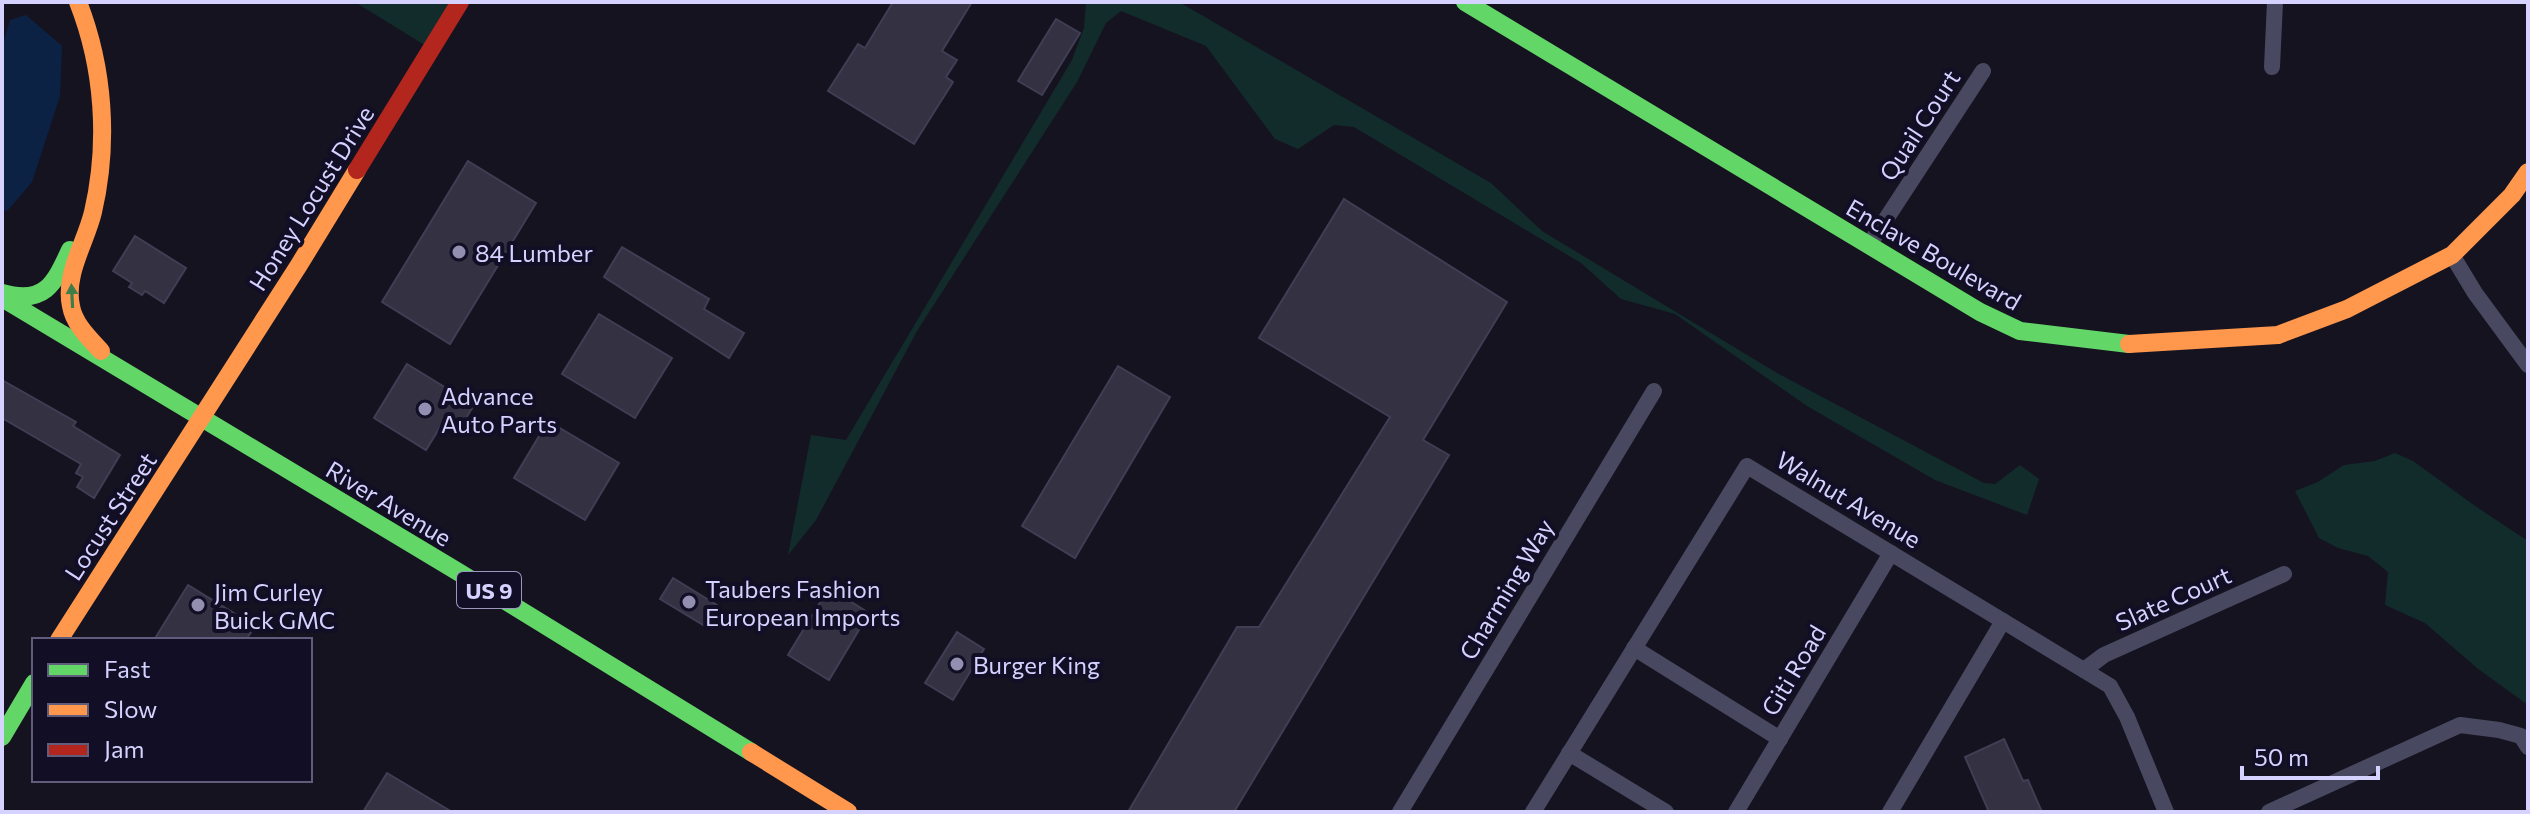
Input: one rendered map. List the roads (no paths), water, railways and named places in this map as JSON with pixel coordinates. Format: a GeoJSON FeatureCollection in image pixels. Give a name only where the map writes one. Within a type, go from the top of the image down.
{"type":"FeatureCollection","features":[{"type":"Feature","properties":{"kind":"main road"},"geometry":{"type":"LineString","coordinates":[[2,295],[32,296],[51,285],[72,245],[84,209],[92,157],[91,78],[70,2]]}},
{"type":"Feature","properties":{"kind":"main road"},"geometry":{"type":"LineString","coordinates":[[78,2],[91,36],[102,105],[101,143],[92,212],[72,275],[70,302],[80,326],[110,361]]}},
{"type":"Feature","properties":{"kind":"main road","name":"Honey Locust Drive"},"geometry":{"type":"LineString","coordinates":[[202,419],[460,2]]}},
{"type":"Feature","properties":{"kind":"main road","name":"Enclave Boulevard"},"geometry":{"type":"LineString","coordinates":[[1465,2],[1980,312],[2020,331],[2123,344],[2278,335],[2347,309],[2452,255],[2512,195],[2528,172]]}},
{"type":"Feature","properties":{"kind":"main road","name":"US 9"},"geometry":{"type":"LineString","coordinates":[[2,295],[110,361]]}},
{"type":"Feature","properties":{"kind":"main road","name":"River Avenue"},"geometry":{"type":"LineString","coordinates":[[110,361],[848,812]]}},
{"type":"Feature","properties":{"kind":"main road","name":"Locust Street"},"geometry":{"type":"LineString","coordinates":[[60,638],[202,419]]}},
{"type":"Feature","properties":{"kind":"main road"},"geometry":{"type":"LineString","coordinates":[[2,737],[32,686]]}},
{"type":"Feature","properties":{"kind":"street"},"geometry":{"type":"LineString","coordinates":[[2272,67],[2275,2]]}},
{"type":"Feature","properties":{"kind":"street","name":"Quail Court"},"geometry":{"type":"LineString","coordinates":[[1869,245],[1983,71]]}},
{"type":"Feature","properties":{"kind":"street"},"geometry":{"type":"LineString","coordinates":[[2452,255],[2475,293],[2528,365]]}},
{"type":"Feature","properties":{"kind":"street","name":"Charming Way"},"geometry":{"type":"LineString","coordinates":[[1400,812],[1654,391]]}},
{"type":"Feature","properties":{"kind":"street","name":"Walnut Avenue"},"geometry":{"type":"LineString","coordinates":[[1533,812],[1747,466],[2110,686],[2127,717],[2166,812]]}},
{"type":"Feature","properties":{"kind":"street","name":"Giti Road"},"geometry":{"type":"LineString","coordinates":[[1736,812],[1891,553]]}},
{"type":"Feature","properties":{"kind":"street","name":"Slate Court"},"geometry":{"type":"LineString","coordinates":[[2084,670],[2104,655],[2284,574]]}},
{"type":"Feature","properties":{"kind":"street"},"geometry":{"type":"LineString","coordinates":[[1890,812],[2003,621]]}},
{"type":"Feature","properties":{"kind":"street"},"geometry":{"type":"LineString","coordinates":[[1634,648],[1780,739]]}},
{"type":"Feature","properties":{"kind":"street"},"geometry":{"type":"LineString","coordinates":[[2269,812],[2460,725],[2521,736],[2528,747]]}},
{"type":"Feature","properties":{"kind":"street"},"geometry":{"type":"LineString","coordinates":[[1569,753],[1666,812]]}},
{"type":"Feature","properties":{"kind":"water"},"geometry":{"type":"Polygon","coordinates":[[[26,15],[62,46],[60,96],[32,182],[7,211],[2,210],[2,48],[10,20],[26,15]]]}},
{"type":"Feature","properties":{"kind":"place","name":"84 Lumber"},"geometry":{"type":"Point","coordinates":[459,252]}},
{"type":"Feature","properties":{"kind":"place","name":"Advance Auto Parts"},"geometry":{"type":"Point","coordinates":[425,409]}},
{"type":"Feature","properties":{"kind":"place","name":"Taubers Fashion European Imports"},"geometry":{"type":"Point","coordinates":[689,602]}},
{"type":"Feature","properties":{"kind":"place","name":"Jim Curley Buick GMC"},"geometry":{"type":"Point","coordinates":[198,605]}},
{"type":"Feature","properties":{"kind":"place","name":"Burger King"},"geometry":{"type":"Point","coordinates":[957,664]}}]}
